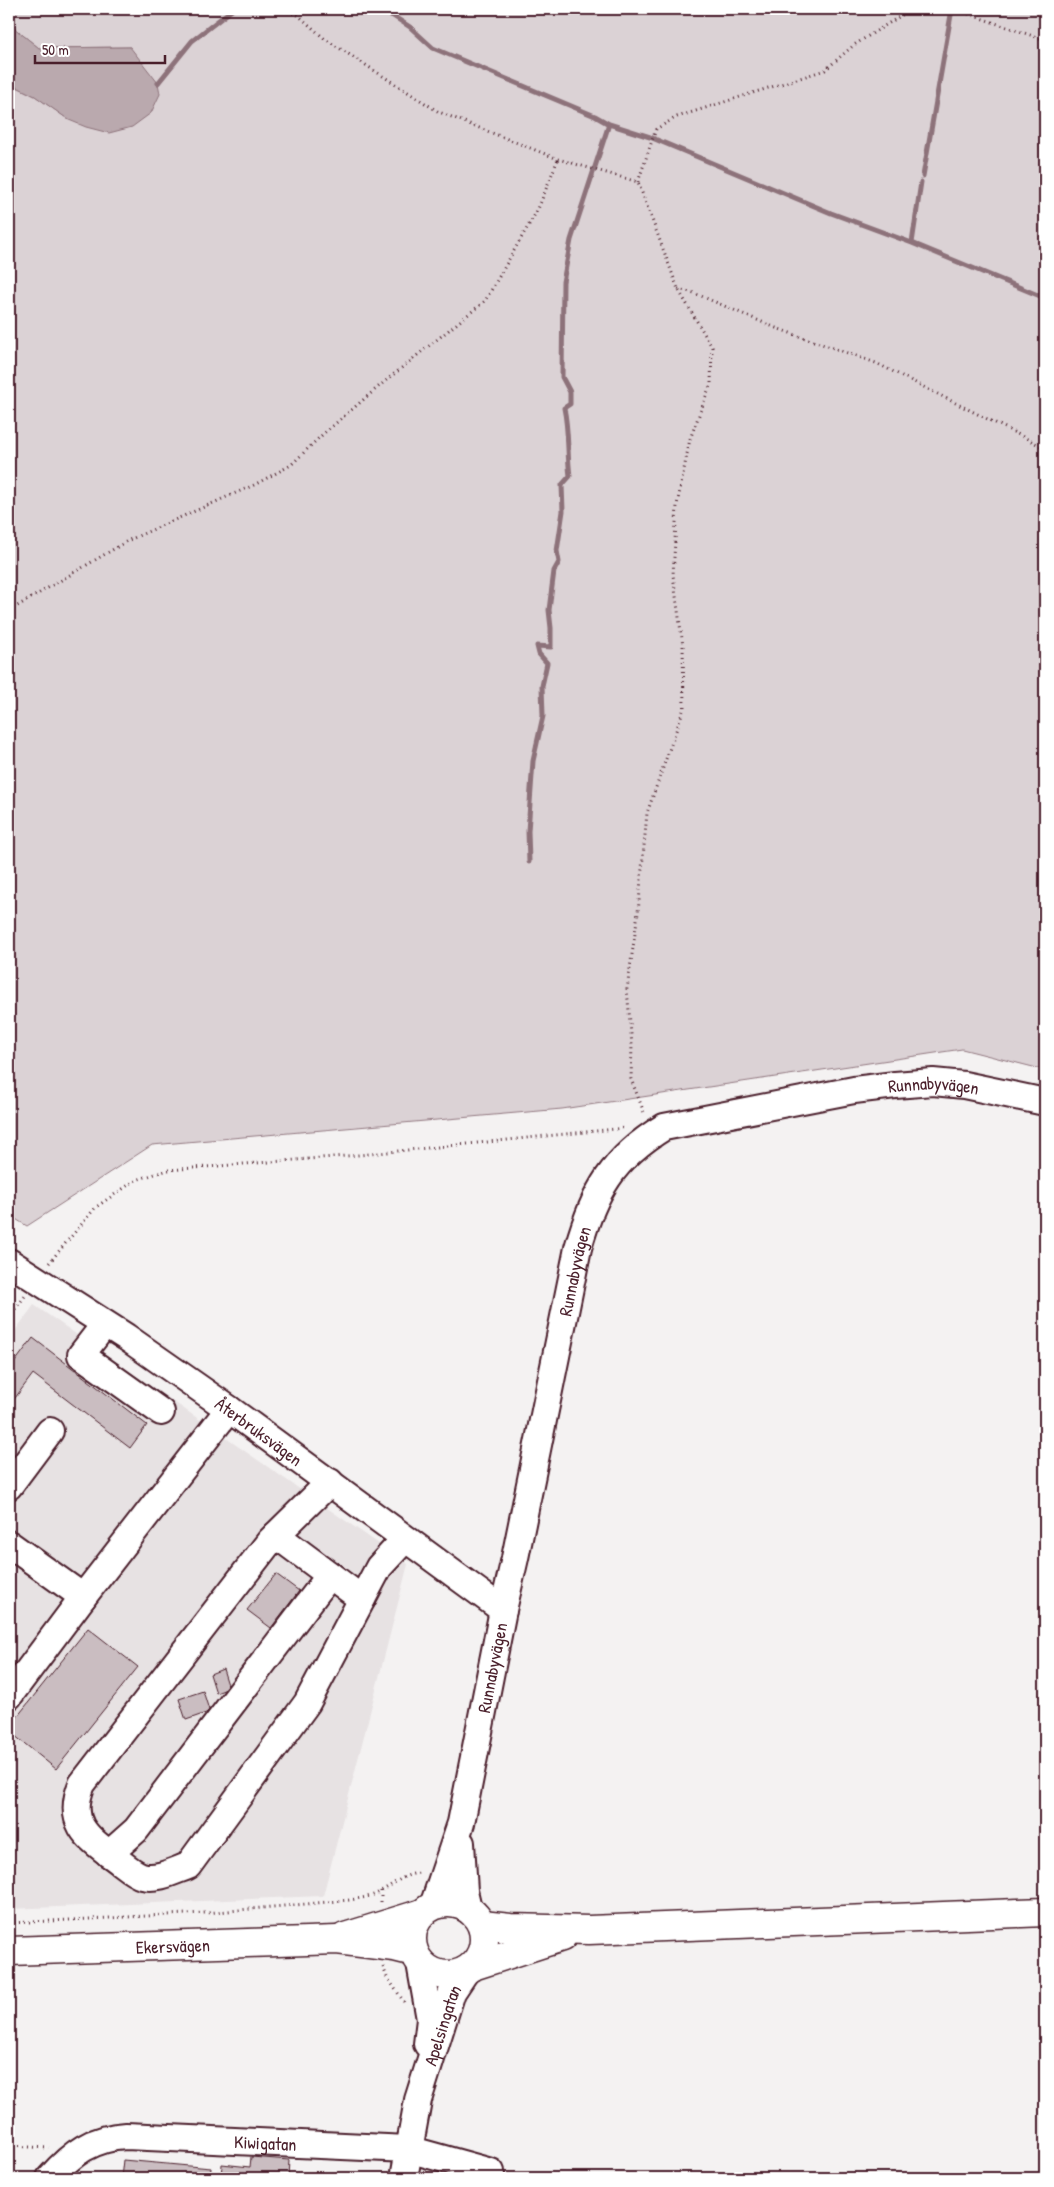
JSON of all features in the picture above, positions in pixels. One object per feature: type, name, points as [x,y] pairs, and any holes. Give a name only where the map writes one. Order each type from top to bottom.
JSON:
[{"type":"main road","points":[[589,1930],[551,1940],[452,1975],[439,1974],[417,1958],[412,1942],[412,1931],[416,1922],[428,1909],[451,1902],[475,1916],[510,1928],[589,1930],[1045,1912]]},
{"type":"main road","name":"Ekersvägen","points":[[9,1951],[337,1940],[382,1936],[428,1909]]},
{"type":"main road","points":[[469,1968],[480,1956],[484,1946],[484,1935],[475,1916]]},
{"type":"main road","name":"Ekersvägen","points":[[382,1936],[417,1958]]},
{"type":"street","name":"Runnabyvägen","points":[[428,1909],[445,1872],[461,1822],[502,1610],[521,1529],[578,1248],[588,1215],[600,1188],[614,1168],[652,1134],[664,1127],[686,1121],[895,1085],[933,1082],[964,1085],[1045,1102]]},
{"type":"street","name":"Återbruksvägen","points":[[9,1262],[105,1324],[229,1409],[502,1610]]},
{"type":"street","points":[[105,1324],[81,1355],[161,1412]]},
{"type":"street","points":[[9,1696],[82,1597],[229,1409]]},
{"type":"street","points":[[9,1486],[50,1431]]},
{"type":"street","points":[[330,1482],[276,1535],[82,1784],[77,1795],[75,1812],[78,1822],[92,1842],[142,1876],[158,1876],[188,1866],[307,1703],[378,1567],[405,1539]]},
{"type":"street","points":[[276,1535],[362,1599]]},
{"type":"street","points":[[9,1544],[82,1597]]},
{"type":"street","points":[[109,1854],[136,1830],[330,1575]]},
{"type":"street","name":"Runnabyvägen","points":[[461,1822],[464,1892],[475,1916]]},
{"type":"street","name":"Apelsingatan","points":[[417,1958],[430,2019],[424,2082]]},
{"type":"street","name":"Apelsingatan","points":[[404,2178],[414,2113],[452,1992],[469,1968]]},
{"type":"street","name":"Kiwigatan","points":[[50,2178],[73,2154],[86,2145],[111,2137],[408,2149],[491,2172]]},
{"type":"path","points":[[278,9],[298,15],[324,38],[439,112],[558,159],[638,182]]},
{"type":"path","points":[[652,1134],[631,1079],[632,1045],[627,989],[638,913],[647,813],[684,708],[683,646],[673,575],[677,505],[690,439],[711,383],[712,347],[678,289],[638,182],[656,129],[677,117],[826,70],[854,45],[902,16],[918,9]]},
{"type":"path","points":[[954,9],[1045,40]]},
{"type":"path","points":[[9,611],[129,540],[254,485],[291,465],[323,434],[381,384],[485,301],[538,209],[558,159]]},
{"type":"path","points":[[678,289],[694,293],[776,328],[876,363],[1045,448]]},
{"type":"path","points":[[36,1280],[96,1207],[136,1180],[168,1170],[359,1155],[620,1128],[652,1134]]},
{"type":"path","points":[[9,1923],[206,1912],[350,1900],[368,1897],[404,1876],[417,1873],[445,1872]]},
{"type":"path","points":[[381,1891],[384,1970],[406,2005]]},
{"type":"path","points":[[9,2146],[54,2148]]},
{"type":"shaded area","points":[[9,9],[1045,9],[1045,1070],[962,1049],[562,1109],[152,1145],[27,1226],[9,1215],[9,83],[35,96],[69,120],[130,47],[39,48],[9,24]]},
{"type":"shaded area","points":[[9,24],[39,48],[130,47],[158,83],[160,94],[151,113],[132,127],[109,133],[69,120],[35,96],[9,83]]},
{"type":"shaded area","points":[[34,1305],[408,1564],[323,1896],[9,1909],[9,1339]]},
{"type":"building","points":[[33,1338],[147,1425],[130,1448],[33,1374],[9,1406],[9,1370]]},
{"type":"building","points":[[276,1574],[299,1591],[271,1628],[247,1610]]},
{"type":"building","points":[[88,1628],[138,1667],[56,1769],[9,1731],[9,1727]]},
{"type":"building","points":[[223,1669],[228,1685],[224,1690],[216,1693],[210,1674]]},
{"type":"building","points":[[203,1691],[209,1710],[206,1713],[186,1720],[179,1699]]},
{"type":"building","points":[[251,2157],[289,2160],[288,2178],[221,2178],[222,2164],[250,2167]]},
{"type":"building","points":[[123,2160],[211,2168],[210,2178],[121,2178]]},
{"type":"waterway","points":[[158,83],[192,41],[233,9]]},
{"type":"waterway","points":[[373,9],[393,16],[410,27],[433,48],[595,116],[609,124],[650,137],[831,213],[912,243],[1045,298]]},
{"type":"waterway","points":[[923,176],[952,9]]},
{"type":"waterway","points":[[529,862],[528,831],[533,761],[543,716],[542,686],[547,663],[539,654],[537,646],[551,647],[549,610],[554,571],[559,562],[557,551],[563,511],[562,485],[570,476],[564,408],[570,404],[570,392],[562,377],[563,282],[571,240],[609,124]]},
{"type":"waterway","points":[[912,243],[921,182]]}]
